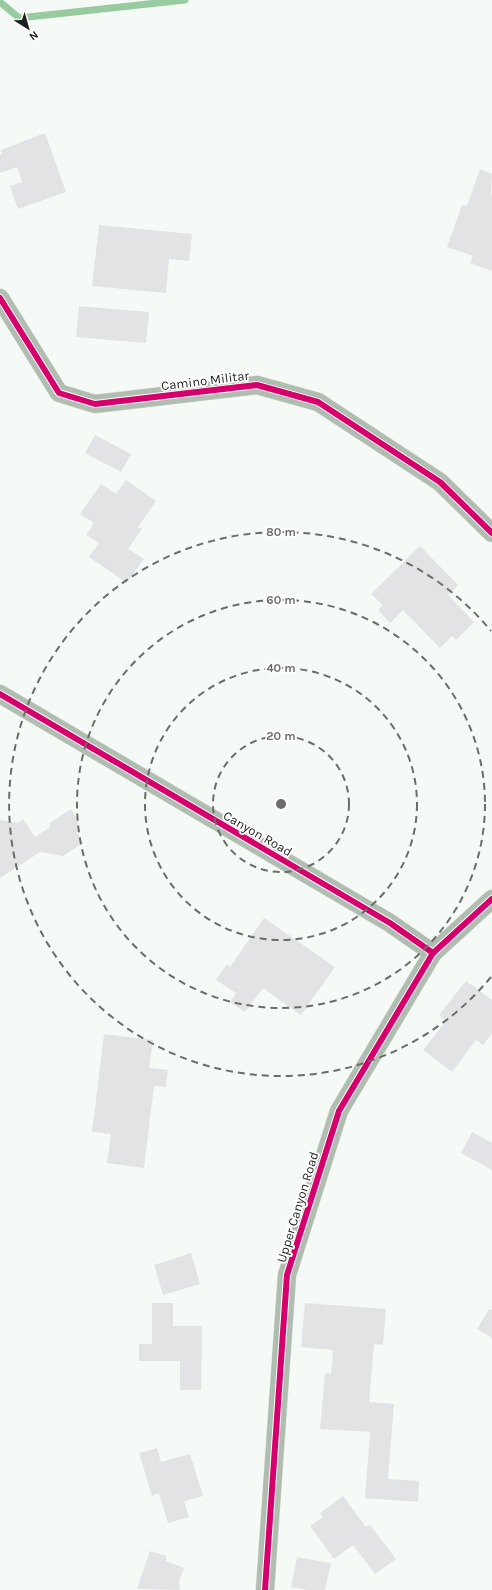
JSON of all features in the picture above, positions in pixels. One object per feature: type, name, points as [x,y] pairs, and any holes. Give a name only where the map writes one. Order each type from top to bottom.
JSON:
[{"type":"street","name":"Camino Militar","points":[[0,298],[59,393],[95,404],[257,385],[318,402],[440,482],[492,533]]},
{"type":"street","name":"Canyon Road","points":[[0,694],[390,923],[433,953]]},
{"type":"street","points":[[433,953],[492,899]]},
{"type":"street","name":"Upper Canyon Road","points":[[265,1590],[287,1275],[339,1111],[433,953]]},
{"type":"building","points":[[45,133],[66,192],[18,209],[10,186],[22,182],[17,167],[0,173],[1,150]]},
{"type":"building","points":[[480,169],[492,174],[492,271],[470,263],[473,256],[447,247],[462,205],[467,206]]},
{"type":"building","points":[[99,225],[192,234],[189,261],[169,259],[166,293],[92,286]]},
{"type":"building","points":[[79,306],[149,312],[146,343],[76,337]]},
{"type":"building","points":[[95,435],[131,454],[121,472],[85,453]]},
{"type":"building","points":[[126,480],[156,501],[138,527],[142,529],[128,549],[144,559],[127,583],[89,557],[99,543],[86,535],[94,523],[80,514],[101,484],[116,494]]},
{"type":"building","points":[[420,546],[458,585],[448,595],[474,622],[456,640],[452,636],[440,648],[403,610],[390,623],[378,610],[383,605],[371,594]]},
{"type":"building","points":[[71,809],[79,821],[77,833],[83,843],[63,856],[40,852],[0,878],[0,820],[18,823],[23,819],[35,837],[50,827],[50,823]]},
{"type":"building","points":[[264,918],[335,967],[301,1015],[263,988],[245,1012],[230,1002],[236,993],[216,980],[227,964],[230,967]]},
{"type":"building","points":[[466,981],[492,1000],[492,1033],[483,1045],[476,1040],[452,1072],[423,1050],[446,1021],[439,1015]]},
{"type":"building","points":[[104,1034],[153,1040],[149,1068],[168,1070],[166,1087],[154,1086],[144,1168],[107,1163],[111,1134],[92,1132]]},
{"type":"building","points":[[472,1132],[492,1143],[492,1170],[461,1153]]},
{"type":"building","points":[[191,1253],[200,1284],[163,1295],[154,1265]]},
{"type":"building","points":[[152,1303],[173,1303],[173,1326],[202,1326],[201,1390],[180,1390],[180,1361],[139,1361],[139,1344],[152,1344]]},
{"type":"building","points":[[305,1303],[386,1309],[383,1345],[374,1344],[369,1402],[394,1404],[388,1479],[419,1481],[418,1502],[365,1498],[370,1432],[320,1429],[325,1373],[331,1374],[333,1350],[301,1347]]},
{"type":"building","points":[[489,1309],[492,1310],[492,1338],[477,1329]]},
{"type":"building","points":[[157,1448],[161,1462],[190,1454],[203,1496],[184,1501],[189,1517],[168,1523],[159,1493],[152,1496],[139,1453]]},
{"type":"building","points":[[343,1496],[366,1527],[370,1525],[396,1559],[375,1574],[353,1545],[334,1559],[310,1526],[323,1517],[320,1513]]},
{"type":"building","points":[[150,1551],[166,1556],[166,1561],[184,1568],[179,1581],[180,1590],[137,1589]]},
{"type":"building","points":[[297,1557],[331,1563],[325,1590],[307,1590],[291,1587]]},
{"type":"waterway","points":[[0,2],[19,18],[185,0]]},
{"type":"cycle path","points":[[0,298],[59,393],[95,404],[257,385],[318,402],[440,482],[492,533]]},
{"type":"cycle path","points":[[0,694],[390,923],[433,953]]},
{"type":"cycle path","points":[[265,1590],[287,1275],[339,1111],[433,953],[492,899]]}]
